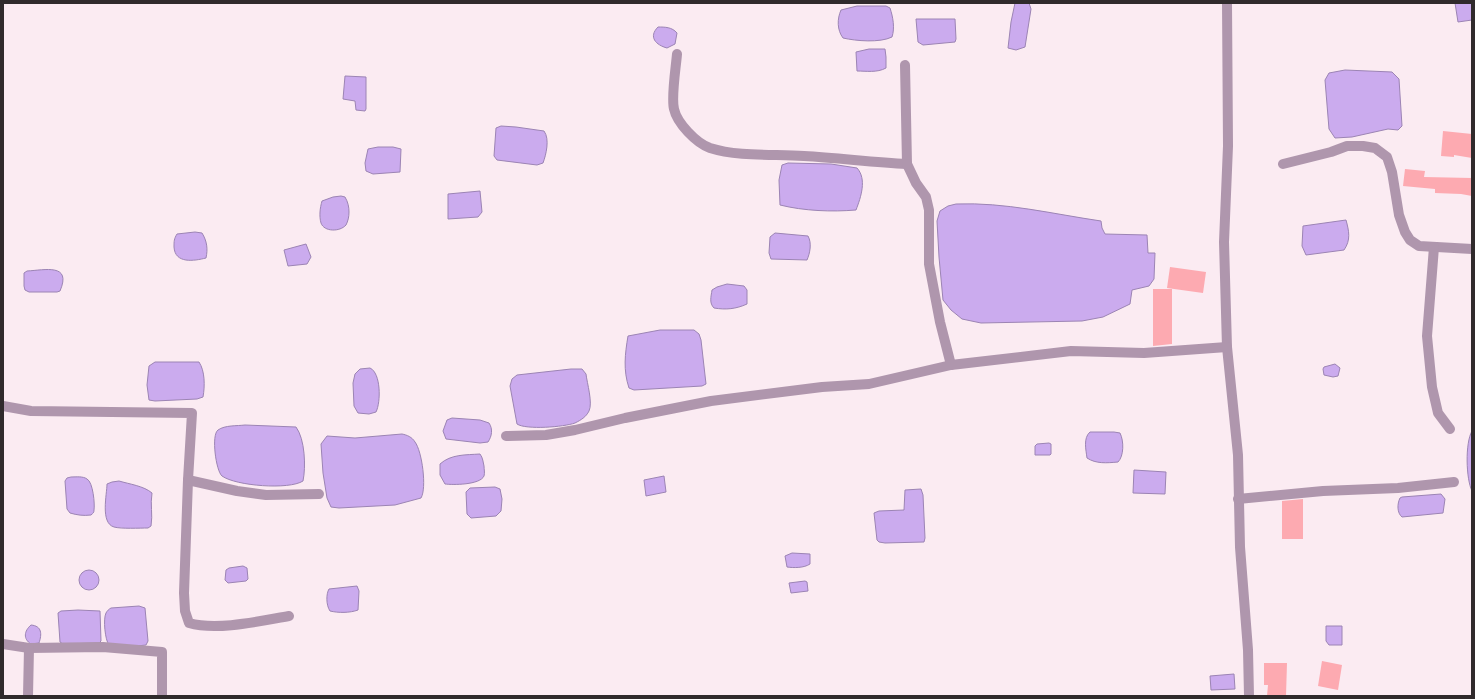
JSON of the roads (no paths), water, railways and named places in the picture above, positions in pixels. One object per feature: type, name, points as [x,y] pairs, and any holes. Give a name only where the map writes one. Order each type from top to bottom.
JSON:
[{"type":"street","points":[[1227,3],[1228,138],[1224,242],[1227,347],[1238,455],[1240,547],[1248,650],[1249,696]]},
{"type":"street","points":[[677,54],[674,108],[678,120],[691,136],[708,147],[730,152],[830,157],[866,162],[907,164]]},
{"type":"street","points":[[905,65],[907,164],[916,183],[926,197],[929,210],[929,264],[940,322],[951,366]]},
{"type":"street","points":[[1283,164],[1331,152],[1346,146],[1375,148],[1387,157],[1392,172],[1399,215],[1405,232],[1410,240],[1419,246],[1472,249]]},
{"type":"street","points":[[1434,247],[1427,336],[1432,387],[1438,413],[1450,429]]},
{"type":"street","points":[[506,436],[560,432],[711,401],[822,387],[869,384],[951,366],[1071,351],[1144,353],[1227,347]]},
{"type":"street","points":[[3,406],[31,410],[192,413],[184,593],[185,611],[189,623],[197,626],[211,626],[289,616]]},
{"type":"street","points":[[188,480],[237,491],[266,495],[319,494]]},
{"type":"street","points":[[1238,499],[1323,491],[1405,488],[1454,482]]},
{"type":"street","points":[[3,644],[29,648],[103,647],[162,652],[162,696]]},
{"type":"street","points":[[28,696],[29,648]]}]
